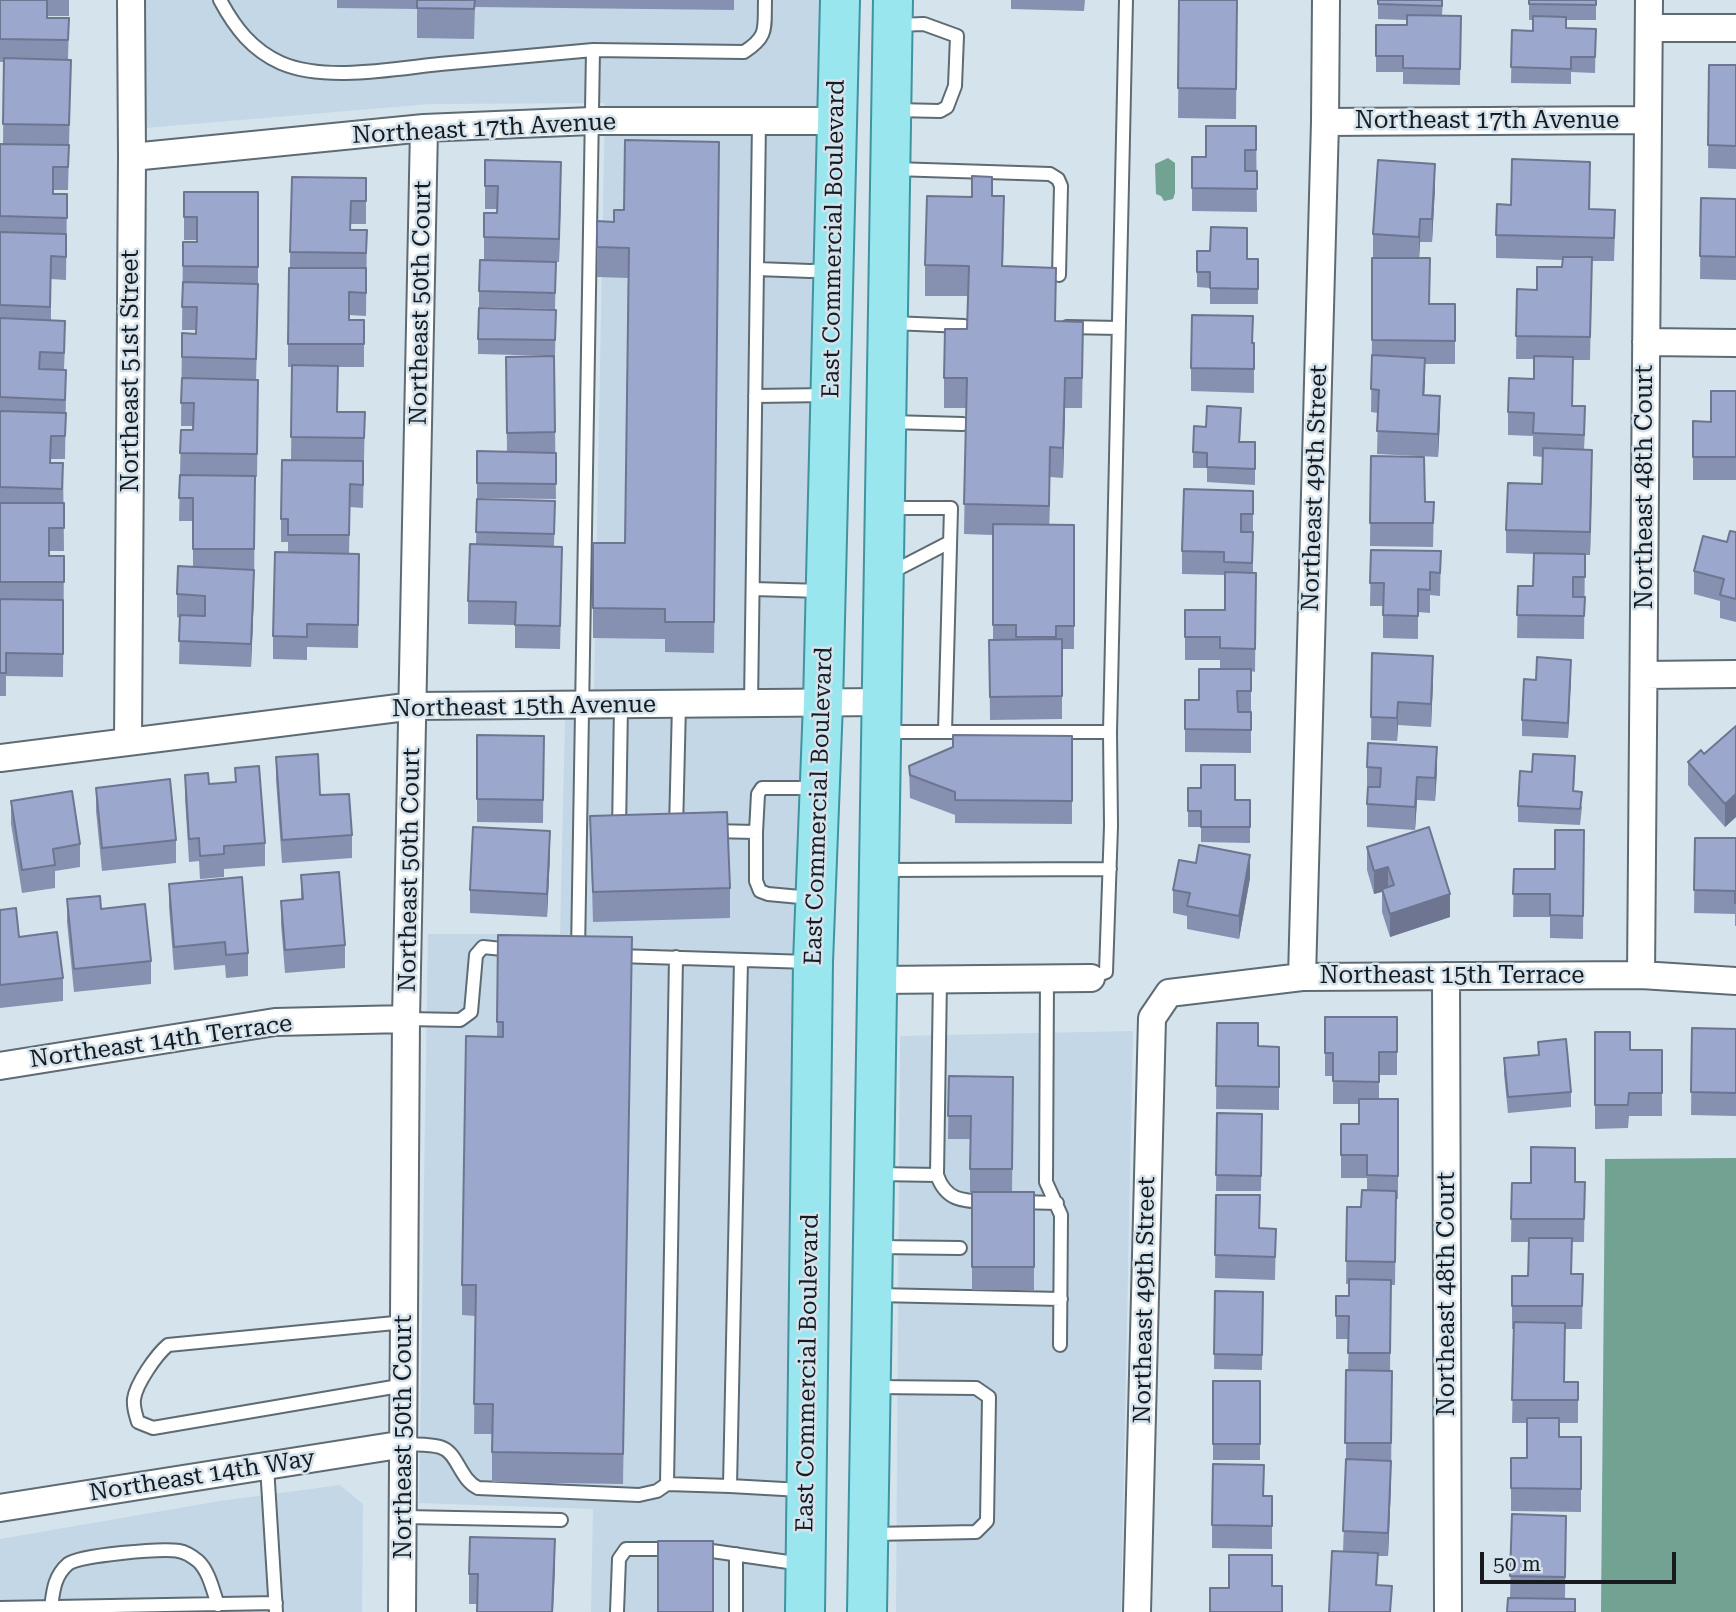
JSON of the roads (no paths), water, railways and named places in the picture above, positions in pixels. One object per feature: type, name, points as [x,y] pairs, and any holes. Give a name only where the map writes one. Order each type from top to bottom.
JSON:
[{"type":"main road","name":"East Commercial Boulevard","points":[[808,1596],[813,962],[823,704],[839,0]]},
{"type":"main road","points":[[867,1612],[893,13]]},
{"type":"street","name":"Northeast 51st Street","points":[[128,742],[131,0]]},
{"type":"street","name":"Northeast 49th Street","points":[[1303,977],[1326,0]]},
{"type":"street","name":"Northeast 48th Court","points":[[1641,975],[1649,0]]},
{"type":"street","points":[[1649,28],[1736,28]]},
{"type":"street","name":"Northeast 17th Avenue","points":[[1325,121],[1648,120]]},
{"type":"street","name":"Northeast 17th Avenue","points":[[132,157],[424,128],[592,121],[837,121]]},
{"type":"street","name":"Northeast 50th Court","points":[[402,1612],[406,1019],[424,128]]},
{"type":"street","points":[[1646,342],[1736,343]]},
{"type":"street","points":[[1643,674],[1736,674]]},
{"type":"street","name":"Northeast 15th Avenue","points":[[0,758],[414,706],[823,704],[882,717]]},
{"type":"street","name":"Northeast 15th Terrace","points":[[1169,993],[1303,977],[1641,975],[1736,981]]},
{"type":"street","name":"Northeast 48th Court","points":[[1446,976],[1448,1612]]},
{"type":"street","points":[[878,980],[1091,978]]},
{"type":"street","name":"Northeast 49th Street","points":[[1137,1612],[1152,1018],[1169,993]]},
{"type":"street","name":"Northeast 14th Terrace","points":[[0,1066],[275,1022],[406,1019]]},
{"type":"street","name":"Northeast 14th Way","points":[[0,1508],[405,1444]]},
{"type":"lane","points":[[220,0],[231,21],[253,48],[282,64],[309,71],[339,72],[593,50],[744,52],[759,42],[764,31],[765,0]]},
{"type":"lane","points":[[1091,978],[1106,972],[1110,869],[1110,732],[1126,0]]},
{"type":"lane","points":[[891,110],[940,111],[947,107],[955,86],[957,36],[893,13]]},
{"type":"lane","points":[[593,50],[581,705],[605,834]]},
{"type":"lane","points":[[751,704],[759,121]]},
{"type":"lane","points":[[890,169],[1050,174],[1058,179],[1061,186],[1059,275]]},
{"type":"lane","points":[[757,269],[834,269]]},
{"type":"lane","points":[[888,323],[964,326]]},
{"type":"lane","points":[[1063,327],[1119,328]]},
{"type":"lane","points":[[755,396],[830,395]]},
{"type":"lane","points":[[886,422],[963,424]]},
{"type":"lane","points":[[885,508],[951,508],[945,732]]},
{"type":"lane","points":[[884,576],[950,542]]},
{"type":"lane","points":[[753,589],[826,591]]},
{"type":"lane","points":[[679,704],[683,831],[756,832]]},
{"type":"lane","points":[[621,705],[605,834],[583,954],[813,962]]},
{"type":"lane","points":[[882,717],[945,732],[1110,732]]},
{"type":"lane","points":[[816,899],[760,891],[756,881],[756,832],[758,794],[762,788],[820,788]]},
{"type":"lane","points":[[879,870],[1110,869]]},
{"type":"lane","points":[[406,1019],[460,1020],[471,1012],[476,955],[483,947],[523,950]]},
{"type":"lane","points":[[667,1484],[676,957]]},
{"type":"lane","points":[[730,1486],[741,960]]},
{"type":"lane","points":[[1047,978],[1046,1182],[1058,1203],[1061,1215],[1060,1345]]},
{"type":"lane","points":[[940,979],[937,1175],[941,1187],[958,1201],[1058,1203]]},
{"type":"lane","points":[[874,1174],[937,1175]]},
{"type":"lane","points":[[873,1248],[960,1248]]},
{"type":"lane","points":[[872,1295],[1061,1299]]},
{"type":"lane","points":[[405,1322],[168,1345],[157,1354],[151,1364],[134,1396],[134,1408],[138,1422],[153,1428],[405,1385]]},
{"type":"lane","points":[[868,1534],[976,1532],[987,1521],[989,1424],[989,1396],[976,1388],[871,1387]]},
{"type":"lane","points":[[405,1444],[441,1447],[451,1453],[468,1483],[478,1488],[639,1495],[656,1492],[667,1484],[807,1490]]},
{"type":"lane","points":[[0,1608],[218,1605],[276,1608],[267,1466]]},
{"type":"lane","points":[[404,1517],[561,1520]]},
{"type":"lane","points":[[617,1612],[619,1559],[626,1549],[699,1549],[736,1554],[808,1596]]},
{"type":"lane","points":[[51,1608],[54,1585],[69,1563],[83,1557],[167,1550],[182,1551],[200,1563],[211,1583],[218,1605]]},
{"type":"lane","points":[[736,1554],[736,1612]]}]
